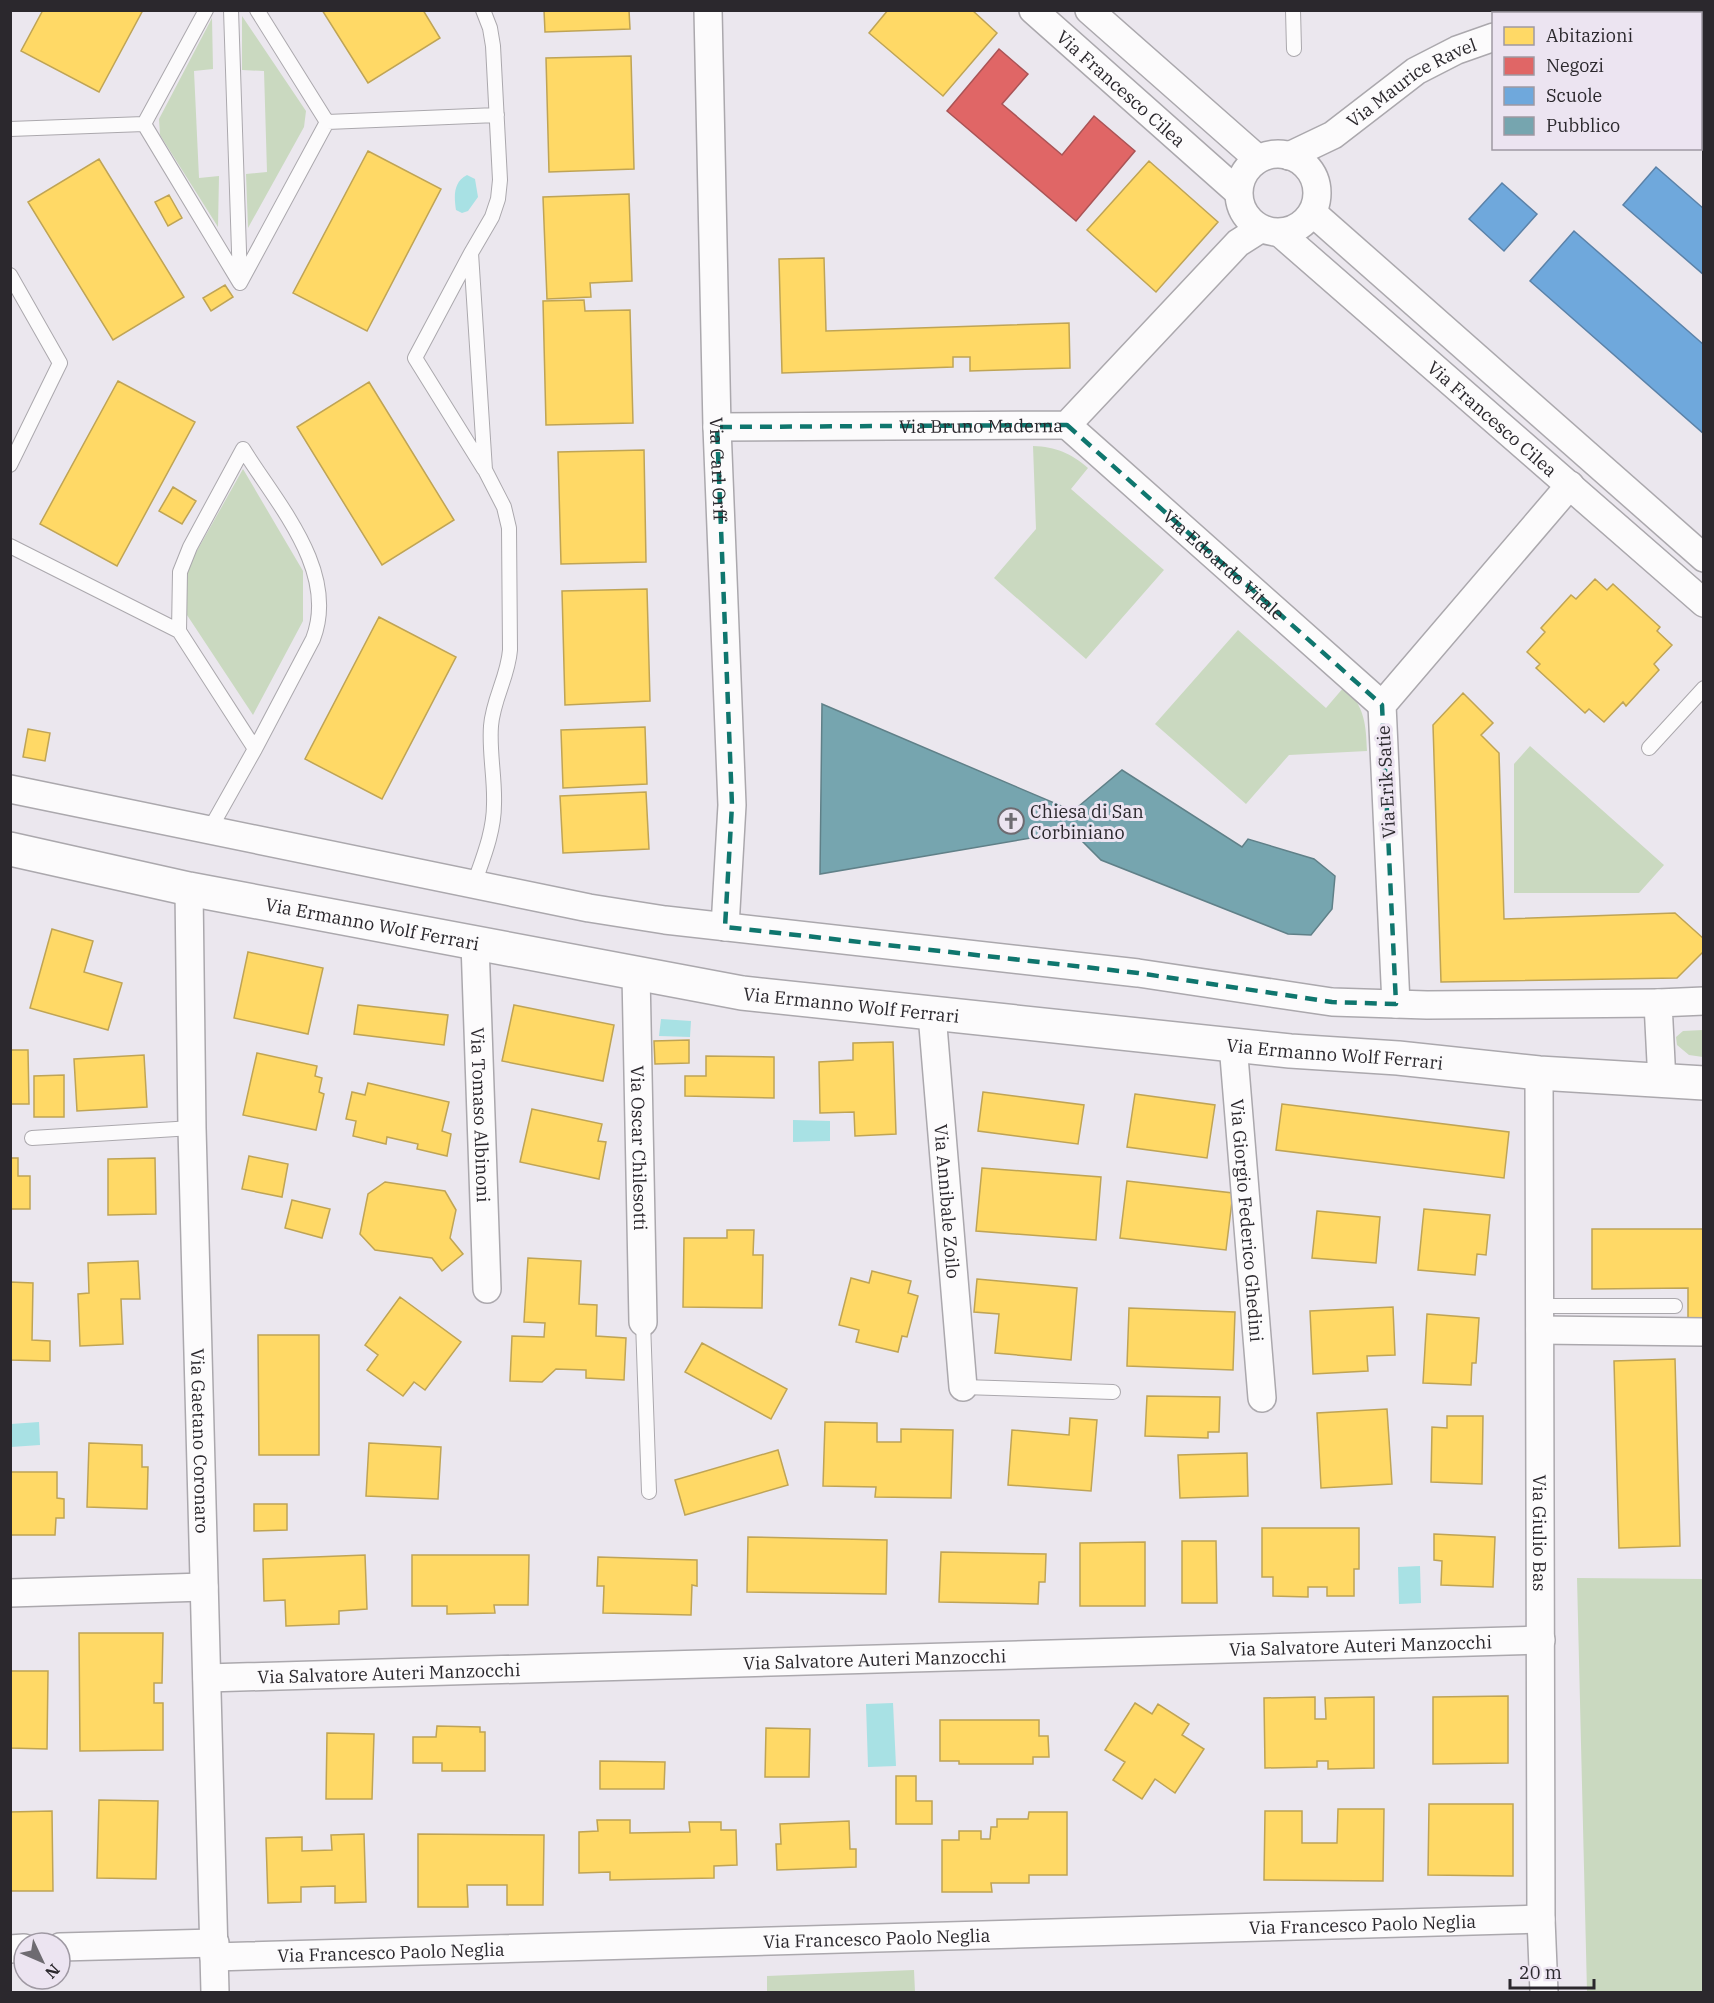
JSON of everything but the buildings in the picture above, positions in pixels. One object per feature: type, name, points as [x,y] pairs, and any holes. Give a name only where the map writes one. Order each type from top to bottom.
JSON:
[{"type":"street","name":"Via Carl Orff","points":[[708,10],[717,427],[732,805],[725,927]]},
{"type":"street","name":"Via Francesco Cilea","points":[[1033,10],[1252,223],[1570,484],[1704,603]]},
{"type":"street","name":"Via Francesco Cilea","points":[[1089,10],[1258,159]]},
{"type":"street","name":"Via Maurice Ravel","points":[[1288,156],[1333,135],[1416,71],[1457,50],[1492,38]]},
{"type":"street","name":"Via Maurice Ravel","points":[[1313,176],[1333,135]]},
{"type":"street","points":[[1270,154],[1288,156],[1306,165],[1313,176],[1317,201],[1313,213],[1293,230],[1252,223],[1241,178],[1258,159],[1270,154]]},
{"type":"street","name":"Via Francesco Cilea","points":[[1313,213],[1704,558]]},
{"type":"street","name":"Via Bruno Maderna","points":[[717,427],[1067,425],[1252,223]]},
{"type":"street","name":"Via Edoardo Vitale","points":[[1067,425],[1382,705]]},
{"type":"street","name":"Via Erik Satie","points":[[1396,1004],[1382,705],[1570,484]]},
{"type":"street","points":[[10,789],[597,909],[725,927],[1138,973],[1332,1002],[1396,1004],[1704,1001]]},
{"type":"street","name":"Via Ermanno Wolf Ferrari","points":[[10,849],[189,889],[742,993],[932,1014],[1539,1073],[1704,1083]]},
{"type":"street","name":"Via Gaetano Coronaro","points":[[189,889],[192,1128],[215,1992]]},
{"type":"street","name":"Via Tomaso Albinoni","points":[[476,943],[487,1289]]},
{"type":"street","name":"Via Oscar Chilesotti","points":[[636,974],[643,1322]]},
{"type":"street","points":[[1658,1003],[1662,1082]]},
{"type":"street","name":"Via Annibale Zoilo","points":[[932,1014],[963,1387]]},
{"type":"street","name":"Via Giorgio Federico Ghedini","points":[[1233,1044],[1262,1398]]},
{"type":"street","name":"Via Giulio Bas","points":[[1539,1073],[1541,1919],[1544,1992]]},
{"type":"street","points":[[1540,1318],[1704,1332]]},
{"type":"street","points":[[10,1593],[204,1587]]},
{"type":"street","name":"Via Salvatore Auteri Manzocchi","points":[[207,1678],[1541,1640]]},
{"type":"street","name":"Via Francesco Paolo Neglia","points":[[72,1947],[214,1950],[1541,1919]]},
{"type":"lane","points":[[144,124],[206,10]]},
{"type":"lane","points":[[231,10],[240,283]]},
{"type":"lane","points":[[257,10],[327,122]]},
{"type":"lane","points":[[474,884],[492,828],[494,805],[491,727],[495,705],[508,670],[510,650],[509,528],[504,507],[485,470],[415,358],[498,199],[500,180],[493,46],[490,28],[483,10]]},
{"type":"lane","points":[[1293,10],[1294,49]]},
{"type":"lane","points":[[327,122],[497,115]]},
{"type":"lane","points":[[240,283],[327,122]]},
{"type":"lane","points":[[10,129],[144,124]]},
{"type":"lane","points":[[144,124],[240,283]]},
{"type":"lane","points":[[471,253],[485,470]]},
{"type":"lane","points":[[10,275],[60,363],[10,465]]},
{"type":"lane","points":[[179,631],[180,572],[190,547],[243,449],[308,552],[320,592],[318,621],[313,639],[210,829]]},
{"type":"lane","points":[[10,546],[179,631],[255,749]]},
{"type":"lane","points":[[1649,748],[1704,688]]},
{"type":"lane","points":[[32,1138],[192,1128]]},
{"type":"lane","points":[[1540,1318],[1675,1306]]},
{"type":"lane","points":[[643,1322],[649,1492]]},
{"type":"lane","points":[[963,1387],[1113,1392]]},
{"type":"highlighted area","points":[[1067,425],[1382,705],[1396,1004],[1332,1002],[1138,973],[725,927],[732,805],[717,427]]},
{"type":"green space","points":[[242,16],[306,111],[304,127],[248,228],[246,174],[267,172],[264,71],[242,70]]},
{"type":"green space","points":[[212,18],[213,69],[194,71],[199,178],[219,176],[218,227],[160,135],[159,119]]},
{"type":"green space","points":[[1033,446],[1063,452],[1088,468],[1071,489],[1164,570],[1086,659],[994,578],[1036,529]]},
{"type":"green space","points":[[243,469],[303,571],[303,621],[253,715],[185,612],[185,572]]},
{"type":"green space","points":[[1238,630],[1326,708],[1344,687],[1356,701],[1363,716],[1367,751],[1289,755],[1246,804],[1155,724]]},
{"type":"green space","points":[[1530,746],[1664,865],[1639,893],[1514,893],[1514,764]]},
{"type":"green space","points":[[1703,1030],[1703,1057],[1689,1055],[1677,1045],[1676,1037],[1683,1031]]},
{"type":"green space","points":[[1577,1578],[1703,1579],[1703,1992],[1587,1992]]},
{"type":"green space","points":[[914,1970],[915,1992],[767,1992],[767,1976]]},
{"type":"water","points":[[467,175],[475,179],[478,197],[468,211],[462,213],[456,210],[456,190],[459,182]]},
{"type":"water","points":[[661,1019],[691,1021],[690,1037],[659,1036]]},
{"type":"water","points":[[793,1120],[830,1121],[830,1141],[793,1142]]},
{"type":"water","points":[[39,1422],[40,1445],[11,1447],[11,1424]]},
{"type":"water","points":[[1420,1566],[1421,1603],[1399,1604],[1398,1567]]},
{"type":"water","points":[[893,1703],[896,1766],[868,1767],[866,1704]]},
{"type":"place","name":"Chiesa di San Corbiniano","points":[[1011,821]]}]
